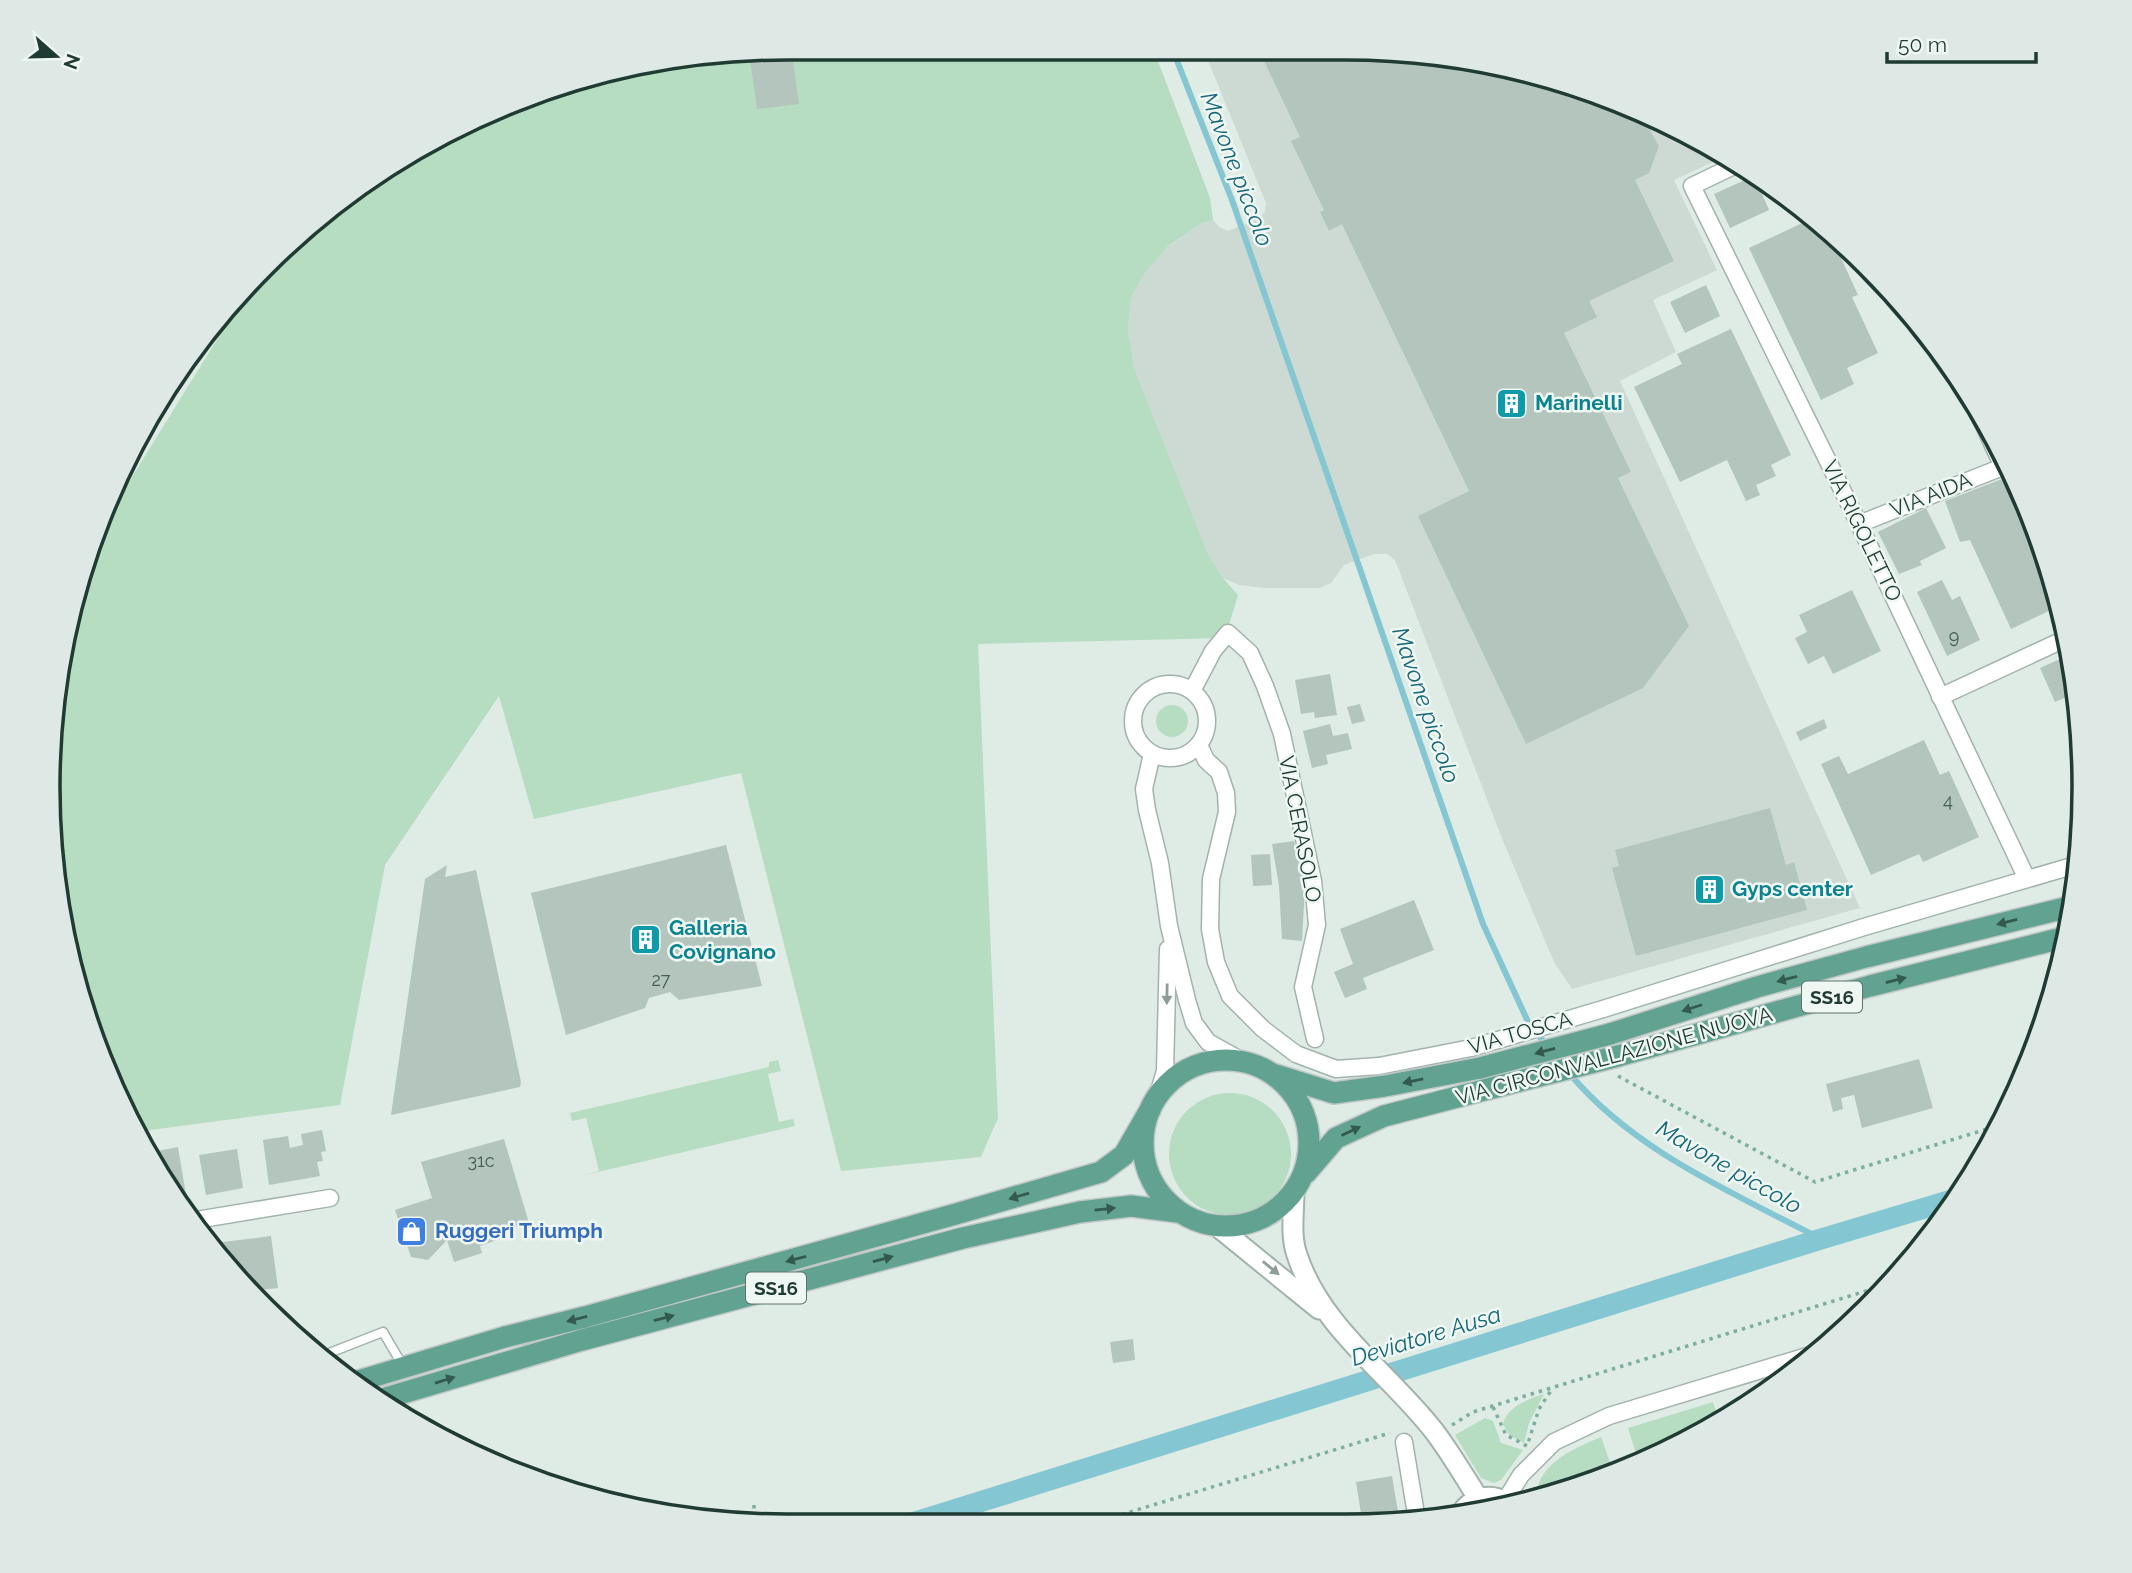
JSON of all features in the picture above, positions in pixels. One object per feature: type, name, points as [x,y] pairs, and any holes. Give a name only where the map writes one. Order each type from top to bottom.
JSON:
[{"type":"main road","name":"VIA CIRCONVALLAZIONE NUOVA","points":[[1274,1074],[1334,1093],[1480,1068],[1610,1034],[1757,987],[1866,957],[2062,909]]},
{"type":"main road","name":"VIA CIRCONVALLAZIONE NUOVA","points":[[1298,1184],[1336,1138],[1384,1116],[1618,1056],[1870,986],[2056,939]]},
{"type":"main road","name":"SS16","points":[[366,1378],[1101,1172],[1124,1155],[1154,1102],[1181,1073],[1196,1065],[1228,1059],[1244,1062],[1274,1074],[1297,1098],[1306,1121],[1310,1145],[1298,1184],[1285,1203],[1260,1220],[1231,1227],[1217,1227],[1190,1219],[1178,1212],[1156,1188],[1146,1166],[1143,1142],[1154,1102]]},
{"type":"main road","name":"SS16","points":[[391,1396],[582,1340],[963,1238],[1080,1212],[1131,1206],[1178,1212]]},
{"type":"street","name":"VIA RIGOLETTO","points":[[1728,169],[1692,186],[1859,524],[2027,879]]},
{"type":"street","name":"VIA AIDA","points":[[1859,524],[1999,468]]},
{"type":"street","name":"VIA CERASOLO","points":[[1192,691],[1213,651],[1228,633],[1250,653],[1282,734],[1314,892],[1317,925],[1303,987],[1315,1039]]},
{"type":"street","points":[[1940,697],[2058,642]]},
{"type":"street","points":[[1169,684],[1192,691],[1206,710],[1208,722],[1199,745],[1192,752],[1172,759],[1152,754],[1136,737],[1133,725],[1139,702],[1157,687],[1169,684]]},
{"type":"street","name":"VIA TOSCA","points":[[1199,745],[1206,760],[1219,772],[1226,793],[1227,813],[1211,879],[1210,929],[1216,962],[1230,996],[1263,1029],[1296,1055],[1336,1069],[1379,1066],[1471,1048],[2067,867]]},
{"type":"street","points":[[1152,754],[1144,789],[1160,863],[1169,926],[1194,1023],[1208,1042],[1244,1062]]},
{"type":"street","points":[[1154,1102],[1165,1071],[1169,926]]},
{"type":"street","points":[[1298,1184],[1293,1236],[1297,1254],[1331,1318]]},
{"type":"street","points":[[203,1219],[330,1198]]},
{"type":"street","points":[[1217,1227],[1331,1318],[1434,1431],[1478,1498]]},
{"type":"street","points":[[1510,1495],[1521,1475],[1554,1442],[1609,1416],[1790,1361]]},
{"type":"street","points":[[1404,1442],[1415,1510]]},
{"type":"street","points":[[1470,1503],[1487,1496],[1494,1498]]},
{"type":"lane","points":[[331,1352],[383,1332],[403,1366]]},
{"type":"path","points":[[1619,1078],[1815,1182],[1986,1129]]},
{"type":"path","points":[[1455,1424],[1473,1412],[1870,1290]]},
{"type":"path","points":[[1493,1406],[1506,1436],[1527,1447],[1538,1409],[1553,1387]]},
{"type":"path","points":[[1123,1514],[1395,1431],[1404,1442]]},
{"type":"path","points":[[754,1505],[754,1513]]},
{"type":"shaded area","points":[[1208,60],[1393,61],[1487,73],[1534,84],[1624,115],[1667,134],[1715,161],[1674,180],[1717,270],[1653,300],[1676,352],[1620,381],[1860,908],[1572,989],[1554,962],[1501,836],[1395,560],[1387,554],[1374,554],[1344,565],[1331,583],[1320,588],[1264,588],[1239,585],[1223,578],[1208,554],[1134,367],[1128,329],[1131,298],[1144,274],[1168,246],[1200,224],[1213,220],[1228,231],[1259,218],[1265,212],[1266,203]]},
{"type":"green space","points":[[1158,60],[1210,198],[1213,220],[1200,224],[1168,246],[1144,274],[1131,298],[1128,329],[1134,367],[1208,554],[1238,595],[1225,638],[978,644],[998,1118],[981,1157],[841,1171],[741,773],[534,819],[499,696],[385,865],[340,1105],[146,1131],[115,1065],[84,975],[73,928],[61,834],[61,739],[73,645],[98,553],[121,495],[228,322],[272,272],[307,240],[383,182],[465,134],[553,98],[598,84],[645,73],[739,61]]},
{"type":"green space","points":[[1172,705],[1184,709],[1188,721],[1184,733],[1172,737],[1160,733],[1156,721],[1160,709]]},
{"type":"green space","points":[[778,1060],[781,1071],[768,1074],[779,1122],[793,1119],[795,1126],[585,1175],[599,1171],[586,1118],[572,1121],[570,1113],[769,1067],[769,1062]]},
{"type":"green space","points":[[1230,1093],[1253,1098],[1273,1111],[1286,1131],[1291,1154],[1286,1177],[1273,1197],[1253,1210],[1230,1215],[1207,1210],[1187,1197],[1174,1177],[1169,1154],[1174,1131],[1187,1111],[1207,1098]]},
{"type":"green space","points":[[1544,1394],[1529,1423],[1524,1443],[1510,1436],[1503,1424],[1509,1413],[1525,1401]]},
{"type":"green space","points":[[1713,1402],[1716,1412],[1636,1453],[1628,1428]]},
{"type":"green space","points":[[1485,1418],[1493,1421],[1501,1443],[1523,1450],[1501,1480],[1494,1483],[1481,1478],[1455,1435]]},
{"type":"green space","points":[[1601,1437],[1610,1463],[1538,1488],[1544,1473],[1570,1451]]},
{"type":"building","points":[[793,60],[799,104],[757,109],[750,61]]},
{"type":"building","name":"Marinelli","points":[[1264,60],[1393,61],[1487,73],[1579,98],[1647,125],[1659,146],[1649,173],[1635,180],[1674,261],[1589,301],[1597,317],[1564,333],[1631,472],[1618,478],[1689,626],[1643,688],[1526,744],[1418,516],[1469,491],[1342,224],[1329,231],[1320,212],[1324,210],[1291,141],[1300,137]]},
{"type":"building","points":[[1746,180],[1760,190],[1769,210],[1730,228],[1714,194]]},
{"type":"building","points":[[1803,222],[1838,252],[1858,295],[1852,297],[1878,353],[1847,368],[1854,384],[1821,400],[1749,248]]},
{"type":"building","points":[[1706,285],[1720,316],[1685,333],[1670,302]]},
{"type":"building","points":[[1731,329],[1791,455],[1771,465],[1776,476],[1756,485],[1760,495],[1746,501],[1727,460],[1680,482],[1634,387],[1682,364],[1677,354]]},
{"type":"building","points":[[2002,479],[2034,553],[2051,610],[2011,629],[1970,540],[1960,542],[1945,501]]},
{"type":"building","points":[[1926,508],[1946,548],[1920,561],[1922,565],[1899,574],[1878,532]]},
{"type":"building","points":[[1942,580],[1952,600],[1960,596],[1980,640],[1947,656],[1917,592]]},
{"type":"building","points":[[1852,590],[1881,651],[1833,674],[1824,656],[1808,664],[1795,638],[1807,632],[1799,615]]},
{"type":"building","points":[[2061,659],[2067,697],[2055,702],[2040,668]]},
{"type":"building","points":[[1330,674],[1337,715],[1315,718],[1314,712],[1301,714],[1295,680]]},
{"type":"building","points":[[1360,704],[1365,721],[1352,724],[1347,707]]},
{"type":"building","points":[[1824,719],[1827,728],[1800,741],[1796,732]]},
{"type":"building","points":[[1330,724],[1333,736],[1348,733],[1352,749],[1326,755],[1328,764],[1312,768],[1303,731]]},
{"type":"building","points":[[1924,740],[1940,775],[1949,771],[1979,837],[1923,862],[1919,854],[1871,875],[1821,764],[1839,756],[1848,774]]},
{"type":"building","name":"Gyps center","points":[[1770,808],[1786,865],[1794,862],[1807,910],[1636,956],[1612,868],[1619,866],[1615,850]]},
{"type":"building","points":[[1294,841],[1305,885],[1302,941],[1282,939],[1279,886],[1272,844]]},
{"type":"building","name":"Galleria Covignano","points":[[726,845],[762,986],[679,1000],[670,992],[649,998],[645,1008],[566,1035],[531,893]]},
{"type":"building","points":[[1270,854],[1272,885],[1253,886],[1251,855]]},
{"type":"building","points":[[447,865],[445,877],[476,870],[520,1087],[391,1115],[425,879]]},
{"type":"building","points":[[1414,900],[1434,950],[1363,978],[1367,989],[1345,998],[1334,972],[1353,964],[1340,929]]},
{"type":"building","points":[[1919,1059],[1933,1108],[1862,1128],[1854,1095],[1841,1098],[1843,1109],[1833,1112],[1826,1084]]},
{"type":"building","points":[[322,1130],[326,1151],[321,1152],[323,1161],[317,1162],[320,1176],[269,1185],[263,1140],[288,1136],[290,1148],[303,1145],[301,1134]]},
{"type":"building","points":[[504,1139],[529,1223],[501,1231],[503,1238],[480,1246],[482,1253],[454,1262],[447,1240],[428,1260],[411,1257],[395,1210],[432,1198],[421,1162]]},
{"type":"building","points":[[178,1147],[186,1196],[182,1190],[158,1151]]},
{"type":"building","points":[[237,1149],[243,1188],[206,1195],[199,1155]]},
{"type":"building","points":[[271,1236],[278,1288],[262,1290],[221,1242]]},
{"type":"building","points":[[1133,1339],[1135,1360],[1113,1363],[1110,1342]]},
{"type":"building","points":[[1392,1476],[1398,1511],[1361,1513],[1356,1482]]},
{"type":"waterway","name":"Mavone piccolo","points":[[1177,60],[1232,200],[1483,924],[1529,1024],[1564,1066]]},
{"type":"waterway","name":"Mavone piccolo","points":[[1570,1074],[1596,1102],[1655,1148],[1720,1187],[1821,1239]]},
{"type":"waterway","name":"Deviatore Ausa","points":[[941,1514],[1940,1203]]},
{"type":"place","name":"Marinelli","points":[[1512,403]]},
{"type":"place","name":"Gyps center","points":[[1709,889]]},
{"type":"place","name":"Galleria Covignano","points":[[646,940]]},
{"type":"place","name":"Ruggeri Triumph","points":[[412,1231]]}]
